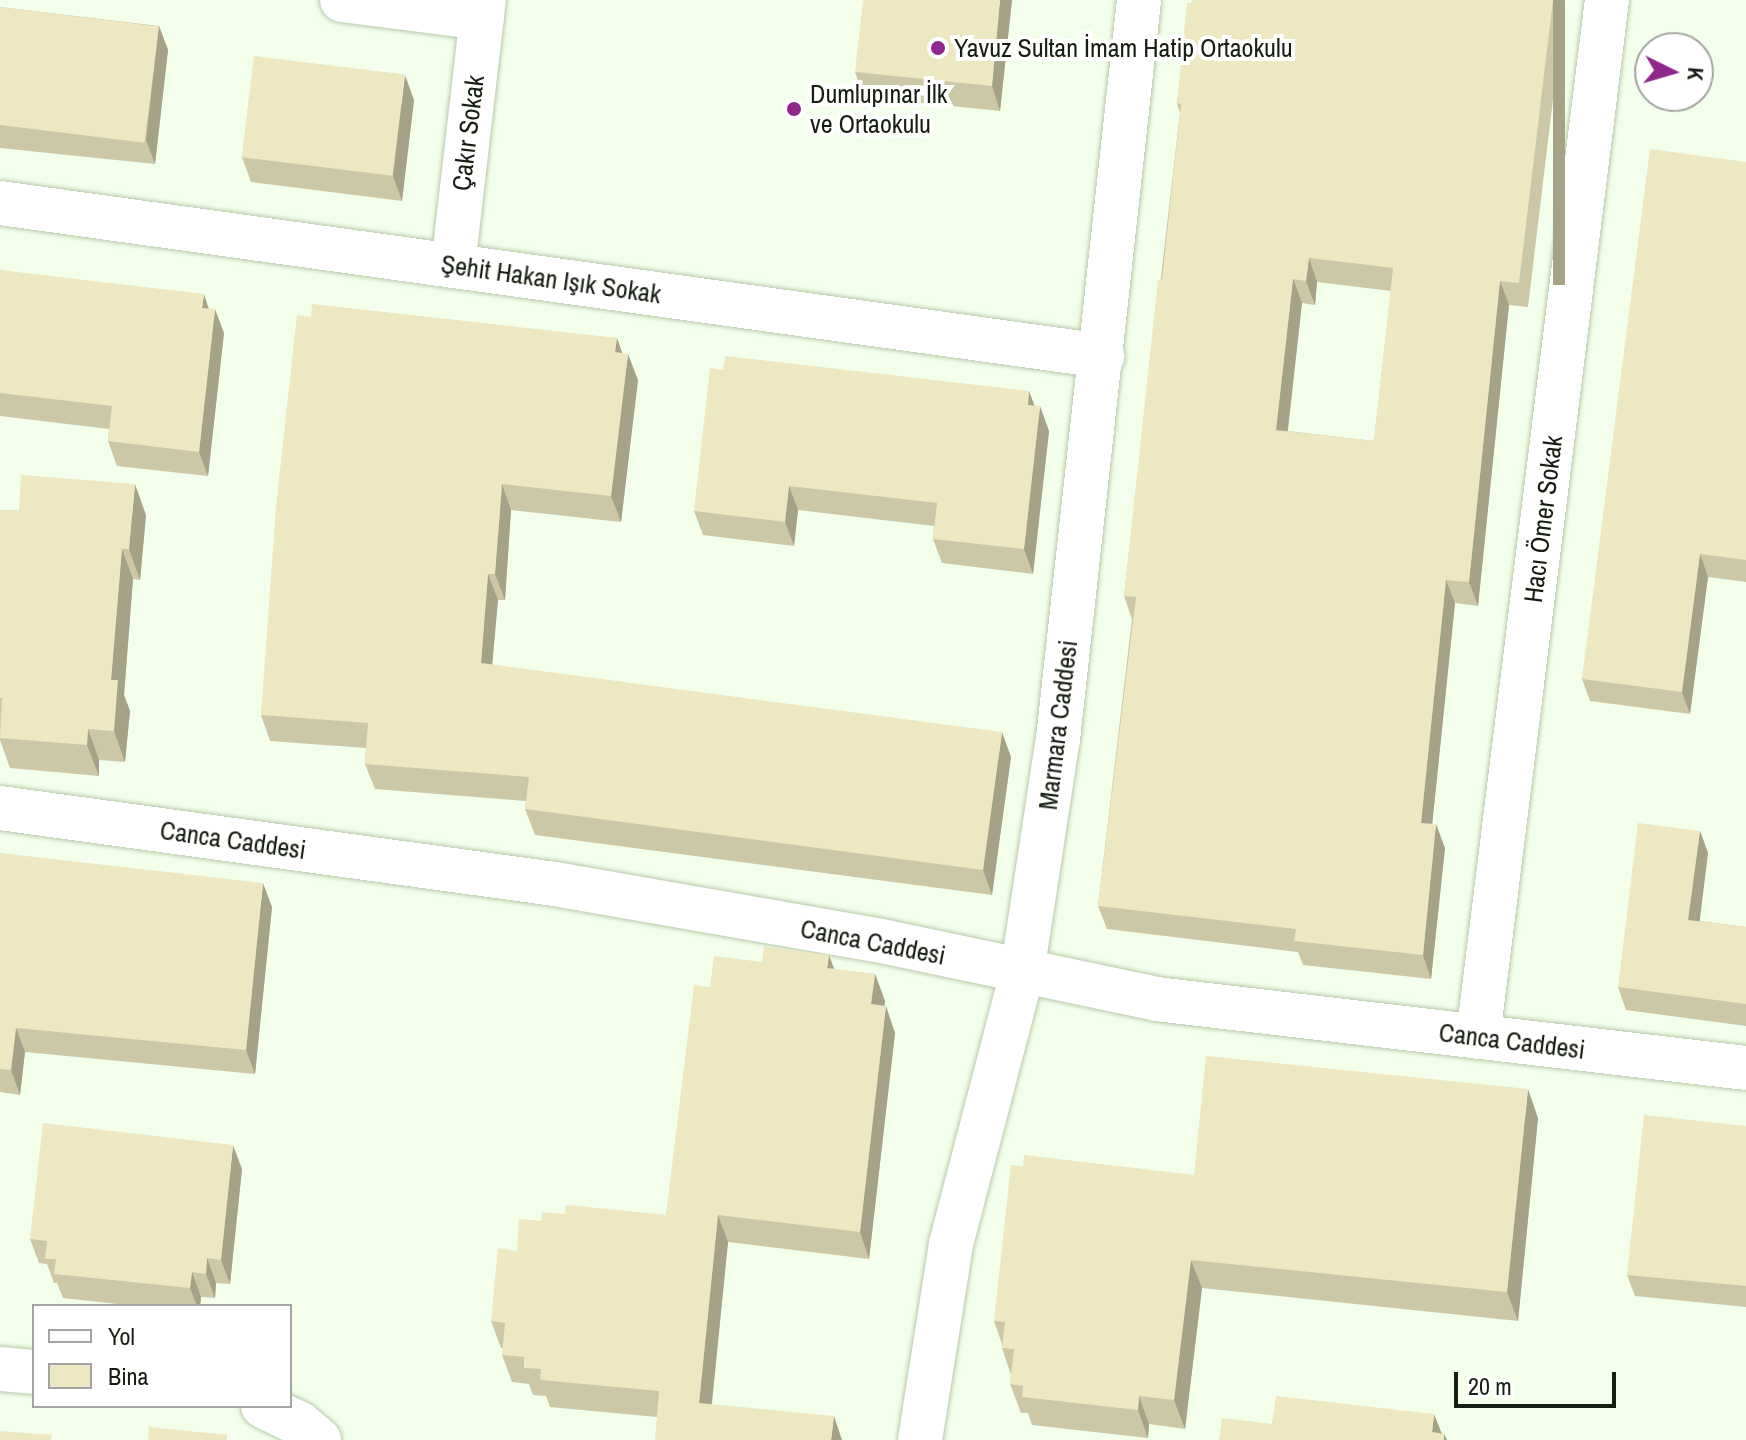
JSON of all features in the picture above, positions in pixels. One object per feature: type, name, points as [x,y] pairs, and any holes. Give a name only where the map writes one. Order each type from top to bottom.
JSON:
[{"type":"street","points":[[342,0],[483,9]]},
{"type":"street","name":"Marmara Caddesi","points":[[920,1440],[951,1244],[1022,973],[1058,739],[1139,0]]},
{"type":"street","name":"Hacı Ömer Sokak","points":[[1478,1037],[1607,0]]},
{"type":"street","name":"Çakır Sokak","points":[[453,266],[483,9]]},
{"type":"street","name":"Şehit Hakan Işık Sokak","points":[[0,203],[1102,356]]},
{"type":"street","name":"Canca Caddesi","points":[[0,808],[555,884],[877,940],[1156,999],[1746,1068]]},
{"type":"street","points":[[0,1369],[32,1372]]},
{"type":"street","points":[[267,1408],[300,1424],[319,1440]]},
{"type":"building","name":"Yavuz Sultan İmam Hatip Ortaokulu","points":[[863,0],[1000,0],[992,86],[855,72]]},
{"type":"building","points":[[1192,0],[1553,0],[1519,283],[1500,281],[1469,582],[1446,580],[1421,823],[1436,824],[1423,955],[1294,941],[1296,929],[1098,906],[1136,597],[1124,596],[1158,280],[1162,280],[1181,104],[1177,103],[1187,3],[1192,3]],"holes":[[[1309,258],[1393,268],[1374,441],[1276,430],[1293,279],[1306,281]]]},
{"type":"building","points":[[0,7],[159,26],[145,143],[0,125]]},
{"type":"building","points":[[254,56],[405,75],[392,176],[242,157]]},
{"type":"building","points":[[1650,149],[1746,162],[1746,560],[1700,554],[1682,692],[1582,679]]},
{"type":"building","points":[[0,270],[204,294],[202,308],[215,309],[199,452],[108,441],[112,406],[0,393]]},
{"type":"building","points":[[312,304],[617,338],[615,352],[628,354],[611,496],[502,484],[495,574],[488,574],[481,663],[1002,732],[983,870],[525,809],[529,777],[365,764],[368,723],[261,715],[276,507],[297,315],[311,317]]},
{"type":"building","points":[[725,356],[1029,391],[1028,405],[1040,406],[1024,549],[933,539],[937,503],[789,486],[785,522],[694,511],[710,368],[723,370]]},
{"type":"building","points":[[21,475],[135,484],[129,549],[122,549],[111,680],[118,680],[114,731],[88,729],[87,745],[0,738],[0,510],[19,511]]},
{"type":"building","points":[[1638,823],[1700,831],[1688,920],[1746,927],[1746,1004],[1618,987]]},
{"type":"building","points":[[0,853],[263,883],[246,1050],[16,1028],[11,1070],[0,1069]]},
{"type":"building","points":[[764,947],[829,955],[827,968],[875,974],[871,1004],[886,1006],[860,1232],[718,1215],[699,1403],[834,1416],[831,1440],[655,1440],[659,1391],[540,1380],[541,1369],[524,1368],[524,1357],[502,1355],[505,1323],[491,1321],[498,1248],[517,1251],[519,1219],[541,1221],[542,1212],[565,1214],[566,1205],[666,1215],[694,985],[710,987],[714,956],[762,962]]},
{"type":"building","points":[[1206,1056],[1528,1089],[1507,1292],[1191,1260],[1174,1400],[1139,1396],[1138,1410],[1022,1397],[1023,1386],[1010,1384],[1014,1349],[1002,1348],[1005,1322],[994,1321],[1011,1165],[1023,1166],[1024,1155],[1194,1175]]},
{"type":"building","points":[[1644,1115],[1746,1126],[1746,1286],[1627,1275]]},
{"type":"building","points":[[43,1123],[233,1145],[221,1260],[207,1258],[206,1274],[192,1272],[190,1288],[54,1274],[56,1259],[45,1259],[47,1241],[30,1239]]},
{"type":"building","points":[[1276,1396],[1434,1414],[1432,1432],[1444,1434],[1444,1440],[1219,1440],[1222,1418],[1272,1424]]},
{"type":"building","points":[[149,1427],[227,1435],[227,1440],[148,1440]]},
{"type":"building","points":[[0,1431],[52,1435],[51,1440],[0,1440]]},
{"type":"place","name":"Yavuz Sultan İmam Hatip Ortaokulu","points":[[938,48]]},
{"type":"place","name":"Dumlupınar İlk ve Ortaokulu","points":[[794,109]]}]
